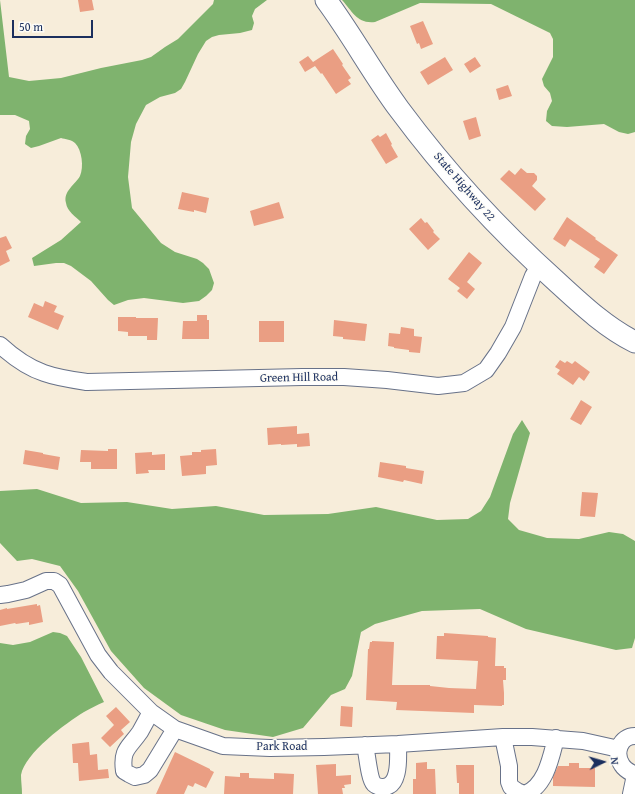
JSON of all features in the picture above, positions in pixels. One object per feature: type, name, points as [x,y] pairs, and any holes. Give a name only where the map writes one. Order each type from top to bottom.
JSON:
[{"type":"main road","name":"State Highway 22","points":[[326,0],[398,108],[478,205],[508,237],[595,315],[612,328],[635,342]]},
{"type":"street","name":"Green Hill Road","points":[[0,345],[7,352],[43,373],[87,382],[344,377],[438,386],[464,383],[486,370],[498,353],[514,327],[539,266]]},
{"type":"street","name":"Park Road","points":[[0,595],[26,590],[46,581],[54,581],[60,585],[98,655],[112,672],[151,712],[175,729],[223,746],[270,748],[398,744],[475,738],[532,737],[583,741],[619,749]]},
{"type":"street","points":[[151,712],[127,748],[123,760],[124,771],[135,778],[144,775],[150,770],[175,729]]},
{"type":"street","points":[[631,794],[635,775],[626,770],[621,764],[618,756],[621,743],[626,738],[635,736]]},
{"type":"street","points":[[503,737],[509,766],[509,782],[511,787],[525,794],[530,792],[538,785],[546,771],[556,738]]},
{"type":"street","points":[[365,745],[369,772],[373,783],[376,786],[385,787],[389,785],[396,777],[398,765],[398,744]]},
{"type":"green space","points":[[0,0],[9,77],[29,81],[61,78],[151,57],[178,39],[213,4],[214,0],[267,0],[255,9],[252,16],[254,23],[252,30],[219,35],[206,41],[181,89],[175,93],[160,97],[146,105],[136,124],[131,142],[128,177],[132,208],[161,243],[175,252],[197,259],[209,269],[214,283],[212,290],[199,301],[183,303],[144,298],[128,300],[114,305],[91,281],[71,266],[64,263],[56,263],[34,266],[32,258],[61,240],[81,222],[68,209],[66,195],[80,176],[82,159],[75,143],[61,138],[31,148],[25,144],[26,136],[30,129],[29,121],[15,115],[0,115]]},
{"type":"green space","points":[[342,0],[635,0],[635,132],[628,134],[619,132],[604,124],[567,127],[552,126],[546,121],[547,111],[552,101],[550,93],[544,86],[542,79],[553,57],[553,39],[550,33],[491,4],[420,3],[375,22],[369,22],[356,16]]},
{"type":"green space","points":[[522,420],[530,433],[510,503],[508,519],[519,530],[547,538],[579,539],[609,532],[623,534],[635,541],[635,638],[632,648],[616,650],[526,629],[480,609],[422,611],[375,624],[361,632],[352,676],[345,689],[331,695],[303,728],[273,737],[225,730],[181,715],[144,688],[111,651],[78,591],[60,566],[32,559],[17,561],[0,543],[0,491],[37,489],[81,503],[127,502],[172,509],[216,506],[264,515],[328,514],[376,507],[437,520],[468,519],[481,511],[490,497],[513,434]]},
{"type":"green space","points":[[53,632],[67,636],[81,657],[104,702],[76,717],[47,739],[38,748],[24,766],[21,775],[22,794],[0,794],[0,643],[13,645],[30,642]]},
{"type":"building","points":[[78,0],[92,0],[94,10],[80,12]]},
{"type":"building","points":[[423,21],[433,44],[421,49],[419,43],[417,44],[410,26]]},
{"type":"building","points":[[333,49],[351,78],[348,80],[351,84],[336,94],[322,73],[321,74],[315,66],[305,72],[299,62],[308,56],[313,62]]},
{"type":"building","points":[[445,57],[453,70],[428,85],[420,72]]},
{"type":"building","points":[[475,57],[481,66],[470,73],[464,64]]},
{"type":"building","points":[[508,85],[512,96],[499,100],[496,89]]},
{"type":"building","points":[[476,117],[481,136],[469,140],[463,121]]},
{"type":"building","points":[[386,133],[398,157],[386,164],[371,140],[378,135],[380,137]]},
{"type":"building","points":[[521,168],[527,173],[534,173],[537,176],[537,180],[532,186],[546,199],[535,211],[500,179],[509,170],[515,175]]},
{"type":"building","points":[[182,192],[209,198],[206,213],[194,210],[194,212],[178,209]]},
{"type":"building","points":[[279,202],[284,218],[254,226],[250,211]]},
{"type":"building","points":[[567,217],[618,255],[604,274],[594,267],[600,259],[570,239],[565,247],[553,239]]},
{"type":"building","points":[[421,218],[425,223],[427,222],[434,231],[433,232],[440,239],[428,250],[409,229]]},
{"type":"building","points":[[6,236],[12,248],[6,251],[10,261],[0,266],[0,238]]},
{"type":"building","points":[[469,252],[482,263],[467,282],[475,289],[467,299],[457,291],[460,288],[448,279]]},
{"type":"building","points":[[45,301],[57,306],[54,312],[64,316],[58,330],[28,317],[34,303],[43,307]]},
{"type":"building","points":[[197,315],[207,315],[207,320],[209,320],[209,339],[182,339],[183,321],[197,321]]},
{"type":"building","points":[[118,317],[158,318],[157,340],[147,340],[147,336],[128,336],[128,332],[118,331]]},
{"type":"building","points":[[334,320],[367,324],[365,341],[343,339],[343,337],[333,336]]},
{"type":"building","points":[[259,321],[284,321],[284,342],[259,342]]},
{"type":"building","points":[[401,327],[414,329],[414,336],[422,337],[420,353],[409,352],[409,350],[388,346],[389,333],[400,334]]},
{"type":"building","points":[[560,360],[565,363],[567,361],[572,364],[575,361],[590,372],[584,381],[579,377],[573,385],[557,374],[560,370],[555,367]]},
{"type":"building","points":[[581,400],[592,407],[581,425],[570,419]]},
{"type":"building","points":[[297,426],[297,434],[309,433],[310,446],[297,447],[297,444],[268,445],[267,428]]},
{"type":"building","points":[[108,449],[117,449],[117,469],[91,469],[91,462],[80,462],[81,450],[108,451]]},
{"type":"building","points":[[216,449],[217,465],[206,466],[206,474],[182,476],[180,456],[192,455],[192,452],[201,452],[201,450]]},
{"type":"building","points":[[25,450],[60,457],[58,470],[23,464]]},
{"type":"building","points":[[152,452],[152,455],[165,454],[165,470],[148,470],[149,473],[136,474],[135,453]]},
{"type":"building","points":[[380,462],[406,466],[406,468],[424,471],[422,484],[378,477]]},
{"type":"building","points":[[582,492],[598,493],[595,517],[580,516]]},
{"type":"building","points":[[37,604],[37,606],[40,605],[43,622],[29,625],[29,622],[0,626],[0,610]]},
{"type":"building","points":[[444,633],[488,636],[496,638],[495,666],[504,666],[504,668],[506,668],[506,680],[503,680],[504,705],[474,705],[474,713],[396,710],[397,702],[366,700],[368,649],[370,642],[372,641],[394,642],[392,685],[430,685],[449,688],[476,689],[478,661],[436,659],[437,636],[444,636]]},
{"type":"building","points":[[341,706],[353,707],[352,727],[340,726]]},
{"type":"building","points":[[116,707],[130,722],[121,730],[124,734],[110,747],[101,738],[114,725],[106,716]]},
{"type":"building","points":[[89,742],[90,755],[97,754],[98,770],[108,769],[109,778],[79,781],[78,763],[73,763],[72,744]]},
{"type":"building","points":[[175,752],[214,772],[206,788],[195,783],[193,787],[188,785],[184,794],[156,794]]},
{"type":"building","points":[[427,762],[427,769],[435,769],[436,794],[413,794],[413,779],[416,779],[416,763]]},
{"type":"building","points":[[569,763],[579,763],[579,768],[595,768],[595,787],[553,786],[553,777],[558,766],[569,766]]},
{"type":"building","points":[[336,764],[336,776],[351,775],[351,784],[344,785],[345,788],[342,788],[343,794],[318,794],[316,765]]},
{"type":"building","points":[[456,765],[474,765],[474,794],[459,794]]},
{"type":"building","points":[[240,773],[249,773],[249,778],[274,779],[274,773],[294,774],[293,794],[224,794],[225,776],[240,777]]}]
